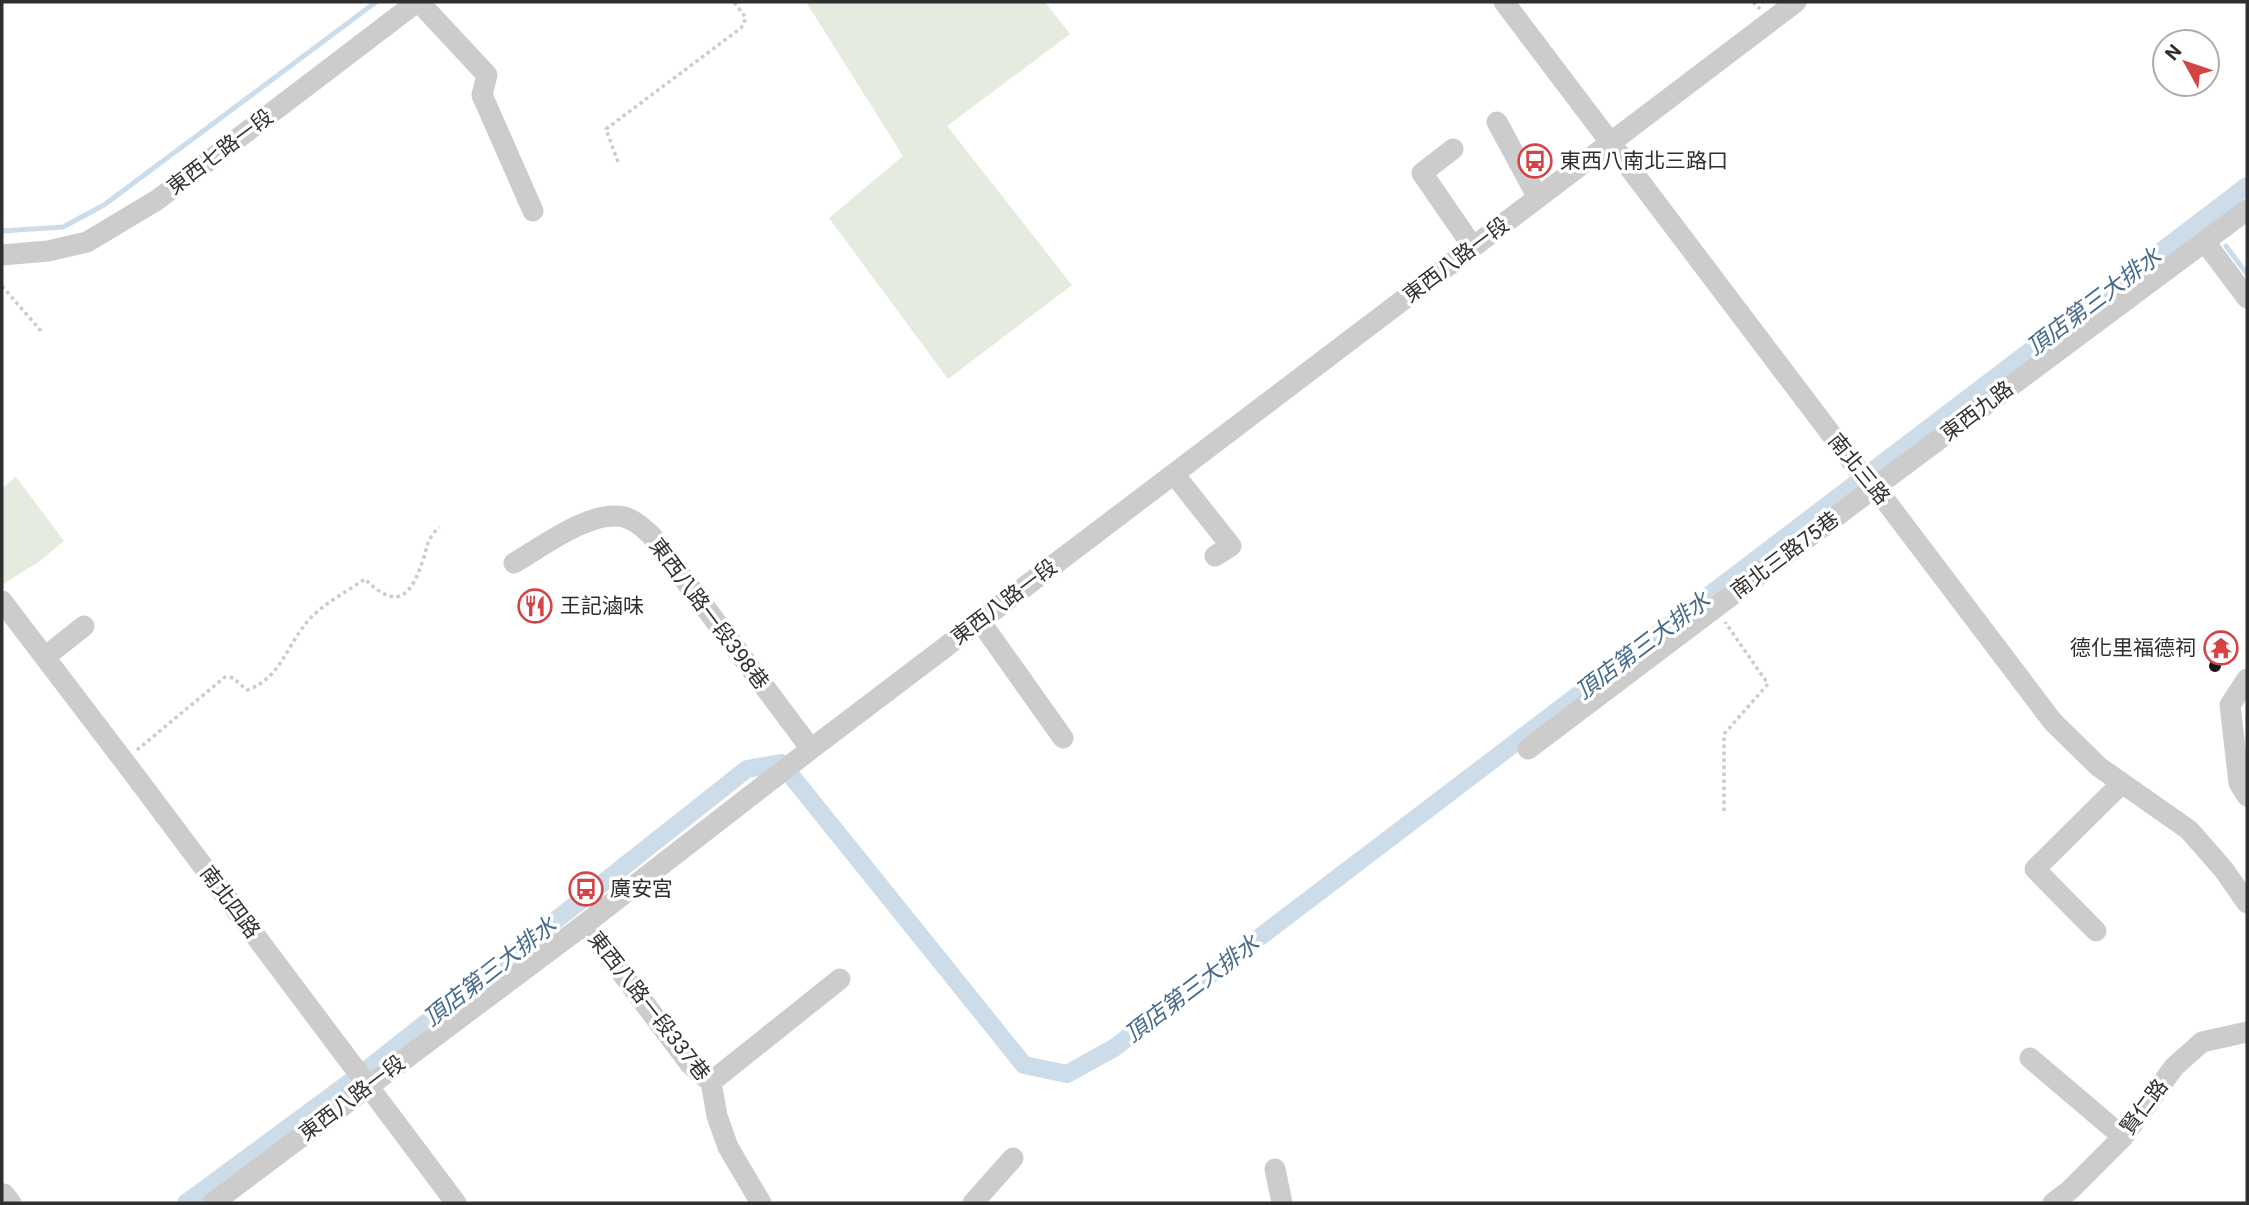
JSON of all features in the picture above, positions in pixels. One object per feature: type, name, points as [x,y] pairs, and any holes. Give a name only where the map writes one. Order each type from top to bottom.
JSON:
[{"type":"street","points":[[418,2],[487,75],[482,95],[533,211]]},
{"type":"street","name":"東西七路一段","points":[[2,255],[48,251],[87,242],[157,200],[418,2]]},
{"type":"street","name":"南北三路","points":[[1504,2],[2053,722],[2099,767],[2189,831],[2224,870],[2247,903]]},
{"type":"street","name":"東西八路一段","points":[[213,1203],[585,924],[811,749],[1796,2]]},
{"type":"street","points":[[1497,122],[1538,198]]},
{"type":"street","points":[[1453,149],[1422,173],[1473,247]]},
{"type":"street","name":"東西九路","points":[[1875,487],[2247,210]]},
{"type":"street","points":[[2205,242],[2247,298]]},
{"type":"street","points":[[1174,474],[1231,546],[1215,556]]},
{"type":"street","name":"南北三路75巷","points":[[1528,749],[1875,487]]},
{"type":"street","name":"東西八路一段398巷","points":[[514,563],[592,519],[621,516],[636,522],[651,535],[811,749]]},
{"type":"street","name":"南北四路","points":[[2,601],[456,1203]]},
{"type":"street","points":[[980,621],[1063,738]]},
{"type":"street","points":[[45,657],[84,626]]},
{"type":"street","points":[[2247,679],[2230,705],[2239,783],[2247,796]]},
{"type":"street","points":[[2096,931],[2035,869],[2121,784]]},
{"type":"street","name":"東西八路一段337巷","points":[[585,924],[690,1064],[711,1082],[717,1116],[728,1147],[761,1203]]},
{"type":"street","points":[[711,1082],[840,979]]},
{"type":"street","name":"賢仁路","points":[[2053,1203],[2070,1190],[2123,1137],[2174,1068],[2202,1042],[2247,1032]]},
{"type":"street","points":[[2030,1058],[2123,1137]]},
{"type":"street","points":[[973,1203],[1013,1158]]},
{"type":"street","points":[[1275,1169],[1282,1203]]},
{"type":"path","points":[[618,162],[606,129],[741,27],[746,18],[734,2]]},
{"type":"path","points":[[2,286],[41,331]]},
{"type":"path","points":[[124,761],[225,677],[233,678],[247,690],[257,687],[281,665],[304,626],[316,613],[365,579],[392,598],[402,597],[410,592],[428,542],[439,527]]},
{"type":"path","points":[[1715,608],[1768,684],[1724,734],[1724,811]]},
{"type":"shaded area","points":[[806,2],[1045,2],[1070,34],[947,126],[1072,285],[948,379],[829,218],[903,156]]},
{"type":"shaded area","points":[[16,477],[64,541],[40,561],[2,585],[2,488]]},
{"type":"building","name":"德化里福德祠","points":[[2230,639],[2230,656],[2213,657],[2212,641]]},
{"type":"building","points":[[2215,660],[2221,666],[2215,672],[2209,666]]},
{"type":"waterway","points":[[2,231],[63,227],[104,205],[376,2]]},
{"type":"waterway","name":"頂店第三大排水","points":[[186,1203],[365,1071],[747,769],[781,763],[1024,1065],[1067,1074],[1114,1048],[2247,186]]},
{"type":"waterway","points":[[2226,246],[2247,274]]},
{"type":"place","name":"東西八南北三路口","points":[[1535,161]]},
{"type":"place","name":"王記滷味","points":[[535,606]]},
{"type":"place","name":"德化里福德祠","points":[[2221,648]]},
{"type":"place","name":"廣安宮","points":[[586,889]]}]
